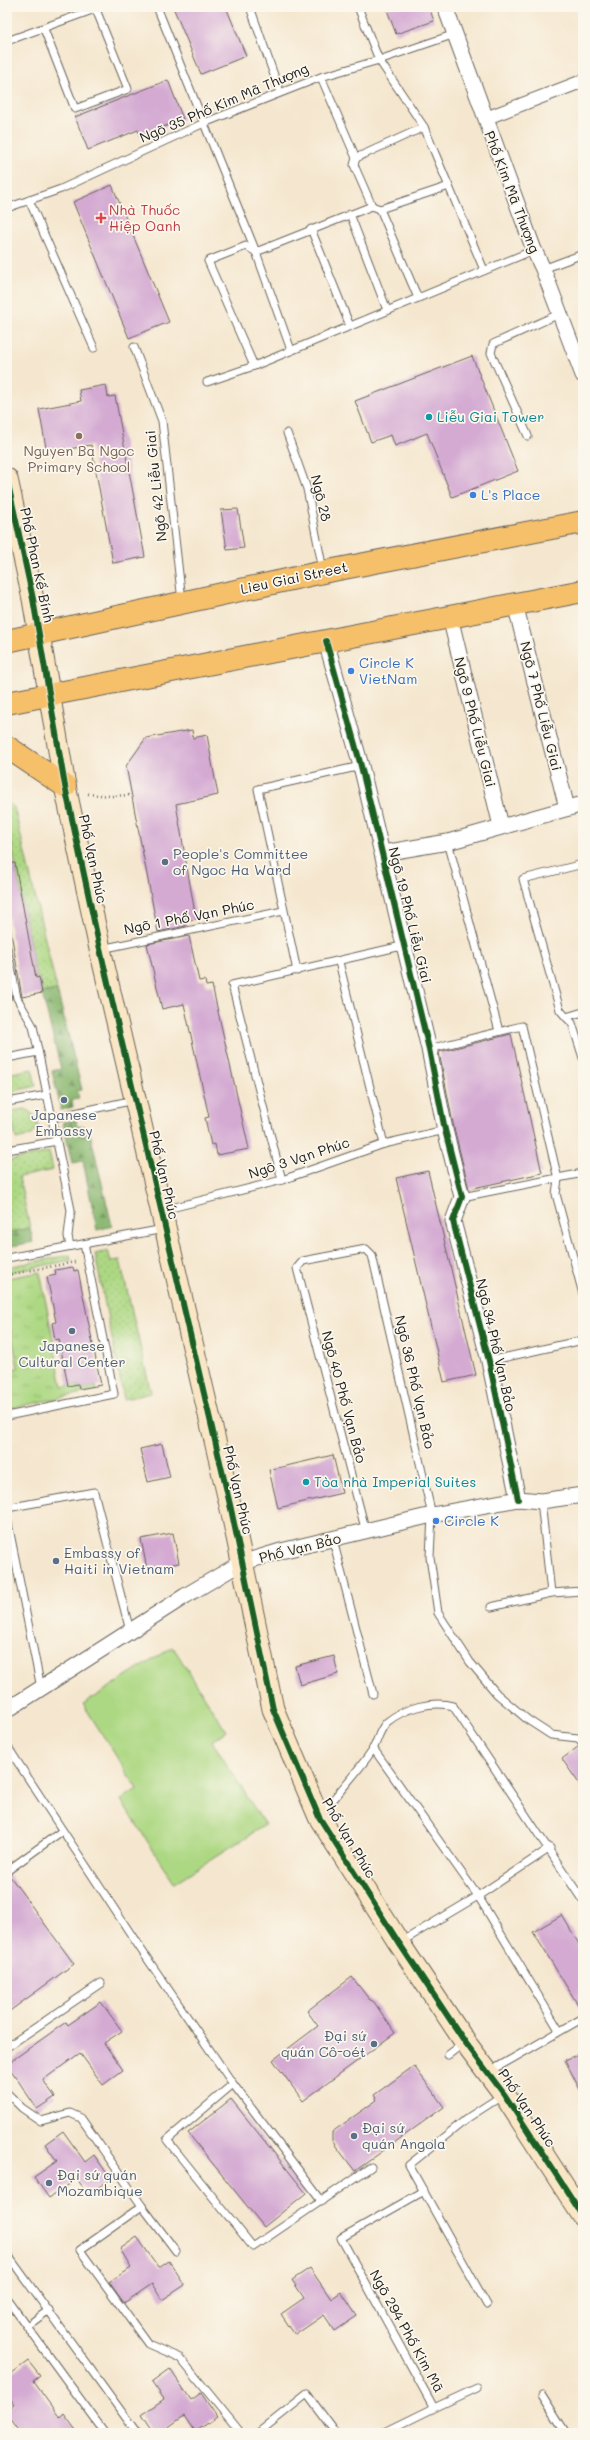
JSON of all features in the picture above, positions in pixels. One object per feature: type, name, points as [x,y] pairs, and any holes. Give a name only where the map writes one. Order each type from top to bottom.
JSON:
[{"type":"main road","name":"Lieu Giai Street","points":[[7,640],[323,572],[583,522]]},
{"type":"main road","points":[[7,703],[583,591]]},
{"type":"main road","points":[[7,747],[65,786]]},
{"type":"street","name":"Phố Kim Mã Thượng","points":[[445,7],[534,250],[543,269],[559,314],[581,366]]},
{"type":"street","name":"Phố Phan Kế Bính","points":[[7,478],[39,633],[48,696]]},
{"type":"street","name":"Ngõ 7 Phố Liễu Giai","points":[[515,604],[567,808]]},
{"type":"street","name":"Ngõ 9 Phố Liễu Giai","points":[[450,617],[501,826]]},
{"type":"street","name":"Ngõ 19 Phố Liễu Giai","points":[[326,641],[361,766],[406,945],[445,1130],[462,1197]]},
{"type":"street","name":"Phố Vạn Phúc","points":[[48,696],[65,786],[100,949],[231,1509],[241,1563],[273,1709],[319,1817],[399,1943],[465,2042],[489,2072],[576,2191],[583,2216]]},
{"type":"street","points":[[383,854],[448,842],[583,804]]},
{"type":"street","name":"Ngõ 34 Phố Vạn Bảo","points":[[462,1197],[453,1221],[489,1361],[518,1499]]},
{"type":"street","name":"Phố Vạn Bảo","points":[[7,1710],[130,1631],[241,1563],[281,1551],[334,1540],[432,1515],[518,1499],[541,1501],[583,1495]]},
{"type":"lane","points":[[157,7],[256,252],[291,350]]},
{"type":"lane","points":[[250,7],[280,92]]},
{"type":"lane","points":[[358,7],[379,60],[424,127],[484,270]]},
{"type":"lane","points":[[7,41],[44,29],[95,8],[128,89],[75,109],[44,29]]},
{"type":"lane","name":"Ngõ 35 Phố Kim Mã Thượng","points":[[7,208],[60,189],[204,123],[321,76],[379,60],[456,34]]},
{"type":"lane","points":[[321,76],[356,158],[354,165],[372,206]]},
{"type":"lane","points":[[485,119],[583,78]]},
{"type":"lane","points":[[485,119],[583,84]]},
{"type":"lane","points":[[356,158],[424,127]]},
{"type":"lane","points":[[256,252],[372,206],[380,209],[450,186]]},
{"type":"lane","points":[[28,200],[94,348]]},
{"type":"lane","points":[[380,209],[418,298]]},
{"type":"lane","points":[[350,214],[387,310]]},
{"type":"lane","points":[[311,229],[350,326]]},
{"type":"lane","points":[[254,366],[208,261],[246,246],[256,252]]},
{"type":"lane","points":[[207,382],[254,366],[534,250]]},
{"type":"lane","points":[[543,269],[583,254]]},
{"type":"lane","points":[[528,436],[492,353],[493,344],[559,314]]},
{"type":"lane","name":"Ngõ 42 Liễu Giai","points":[[134,347],[162,421],[182,602]]},
{"type":"lane","name":"Ngõ 28","points":[[287,433],[307,489],[323,572]]},
{"type":"lane","points":[[297,971],[258,789],[361,766]]},
{"type":"lane","points":[[448,842],[499,1031]]},
{"type":"lane","points":[[583,864],[523,879],[560,1010],[572,1023],[583,1058]]},
{"type":"lane","name":"Ngõ 1 Phố Vạn Phúc","points":[[100,949],[283,911]]},
{"type":"lane","points":[[282,1180],[232,985],[339,962],[406,945]]},
{"type":"lane","points":[[7,948],[9,973],[17,998],[33,1026],[71,1210],[68,1236],[70,1246]]},
{"type":"lane","points":[[339,962],[384,1144]]},
{"type":"lane","points":[[566,1018],[583,1012]]},
{"type":"lane","points":[[429,1049],[522,1026],[558,1179],[556,1194],[583,1294]]},
{"type":"lane","points":[[7,1058],[38,1052]]},
{"type":"lane","points":[[7,1102],[47,1095]]},
{"type":"lane","points":[[52,1118],[135,1100]]},
{"type":"lane","name":"Ngõ 3 Vạn Phúc","points":[[7,1258],[84,1244],[282,1180],[384,1144],[445,1130]]},
{"type":"lane","points":[[7,1150],[57,1141]]},
{"type":"lane","points":[[462,1197],[558,1179],[583,1172]]},
{"type":"lane","points":[[7,1416],[114,1394],[84,1244]]},
{"type":"lane","name":"Ngõ 40 Phố Vạn Bảo","points":[[366,1532],[297,1268],[303,1261],[366,1249],[372,1255]]},
{"type":"lane","name":"Ngõ 36 Phố Vạn Bảo","points":[[372,1255],[432,1515],[430,1557],[438,1613],[470,1662],[497,1694],[528,1720],[551,1735],[581,1739]]},
{"type":"lane","points":[[489,1361],[583,1340]]},
{"type":"lane","points":[[7,1508],[94,1492],[130,1631]]},
{"type":"lane","points":[[541,1501],[551,1593]]},
{"type":"lane","points":[[7,1518],[41,1688]]},
{"type":"lane","points":[[334,1540],[373,1694]]},
{"type":"lane","points":[[491,1607],[551,1593],[583,1591]]},
{"type":"lane","points":[[319,1817],[373,1748],[380,1730],[395,1717],[434,1703],[453,1706],[550,1848],[583,1901]]},
{"type":"lane","points":[[7,1746],[62,1831],[233,2084],[322,2201]]},
{"type":"lane","points":[[373,1748],[478,1896],[559,2030]]},
{"type":"lane","points":[[7,1871],[62,1831]]},
{"type":"lane","points":[[399,1943],[478,1896],[550,1848]]},
{"type":"lane","points":[[7,2047],[101,1983]]},
{"type":"lane","points":[[489,2072],[559,2030],[583,2018]]},
{"type":"lane","points":[[448,2055],[465,2042]]},
{"type":"lane","points":[[233,2084],[167,2140],[253,2247],[371,2168]]},
{"type":"lane","points":[[7,2093],[22,2108],[41,2121],[70,2113],[81,2118],[142,2206],[176,2251]]},
{"type":"lane","points":[[487,2305],[445,2225],[409,2165],[469,2117],[504,2094]]},
{"type":"lane","name":"Ngõ 294 Phố Kim Mã","points":[[383,2433],[434,2408],[341,2238],[424,2191]]},
{"type":"lane","points":[[142,2206],[80,2250],[148,2344],[180,2358],[241,2433]]},
{"type":"lane","points":[[7,2254],[137,2433]]},
{"type":"lane","points":[[7,2298],[104,2433]]},
{"type":"lane","points":[[27,2326],[49,2310]]},
{"type":"lane","points":[[434,2408],[477,2388]]},
{"type":"lane","points":[[258,2433],[307,2394],[336,2433]]},
{"type":"lane","points":[[542,2395],[566,2433]]},
{"type":"path","points":[[88,794],[112,796],[132,795]]},
{"type":"path","points":[[7,1275],[87,1260]]},
{"type":"green space","points":[[7,802],[14,807],[57,990],[42,993],[39,977],[36,978],[7,819]]},
{"type":"green space","points":[[57,990],[82,1090],[77,1091],[79,1099],[72,1100],[73,1107],[61,1110],[52,1071],[61,1069],[42,993]]},
{"type":"green space","points":[[32,1069],[36,1086],[7,1093],[7,1074]]},
{"type":"green space","points":[[26,1109],[37,1118],[38,1127],[32,1135],[16,1139],[10,1111]]},
{"type":"green space","points":[[76,1120],[77,1127],[84,1126],[86,1133],[90,1133],[112,1226],[97,1230],[83,1161],[72,1163],[63,1122]]},
{"type":"green space","points":[[49,1152],[53,1170],[19,1177],[30,1228],[7,1233],[7,1161]]},
{"type":"green space","points":[[30,1228],[33,1242],[7,1247],[7,1233]]},
{"type":"green space","points":[[108,1251],[111,1261],[120,1260],[151,1393],[124,1399],[95,1254]]},
{"type":"green space","points":[[70,1255],[71,1260],[7,1273],[7,1267]]},
{"type":"green space","points":[[40,1272],[62,1387],[78,1384],[79,1389],[96,1386],[97,1390],[7,1409],[7,1370],[18,1368],[7,1310],[7,1278]]},
{"type":"green space","points":[[173,1647],[226,1731],[212,1741],[265,1825],[174,1883],[121,1800],[137,1789],[83,1704]]},
{"type":"building","points":[[173,7],[226,7],[246,56],[201,74]]},
{"type":"building","points":[[386,7],[429,7],[434,21],[396,34]]},
{"type":"building","points":[[168,80],[183,119],[141,136],[138,130],[88,150],[75,117]]},
{"type":"building","points":[[112,185],[169,322],[129,338],[73,202]]},
{"type":"building","name":"Liễu Giai Tower","points":[[472,356],[518,471],[452,497],[427,433],[395,446],[391,435],[371,442],[355,401]]},
{"type":"building","points":[[106,385],[108,397],[115,396],[145,557],[113,563],[91,445],[47,453],[39,409],[81,401],[79,390]]},
{"type":"building","points":[[238,509],[244,548],[227,550],[221,510]]},
{"type":"building","name":"People's Committee of Ngoc Ha Ward","points":[[192,730],[193,738],[207,735],[218,795],[176,804],[196,919],[185,921],[186,926],[158,932],[126,766],[146,738]]},
{"type":"building","points":[[15,863],[36,978],[39,977],[42,993],[22,997],[7,909],[7,864]]},
{"type":"building","points":[[189,936],[199,981],[205,980],[206,986],[212,985],[249,1149],[217,1155],[215,1144],[211,1145],[205,1118],[209,1117],[184,1004],[162,1009],[147,944]]},
{"type":"building","points":[[7,974],[12,999],[7,1000]]},
{"type":"building","points":[[511,1034],[542,1173],[469,1189],[454,1128],[439,1052]]},
{"type":"building","points":[[428,1171],[476,1375],[444,1382],[396,1178]]},
{"type":"building","name":"Japanese Cultural Center","points":[[73,1267],[74,1271],[78,1270],[101,1385],[79,1389],[78,1384],[68,1386],[59,1339],[55,1340],[52,1323],[56,1322],[47,1277],[56,1275],[55,1270]]},
{"type":"building","points":[[162,1444],[170,1477],[148,1482],[140,1449]]},
{"type":"building","name":"Tòa nhà Imperial Suites","points":[[333,1455],[342,1493],[278,1508],[269,1470]]},
{"type":"building","points":[[173,1533],[179,1563],[147,1569],[141,1539]]},
{"type":"building","points":[[334,1656],[338,1674],[300,1685],[295,1666]]},
{"type":"building","points":[[579,1746],[583,1748],[583,1789],[562,1759]]},
{"type":"building","points":[[9,1875],[74,1964],[7,2013],[7,1876]]},
{"type":"building","points":[[562,1915],[583,1951],[583,2013],[533,1932]]},
{"type":"building","points":[[352,1977],[369,1999],[374,2002],[395,2033],[303,2101],[273,2060],[318,2026],[307,2011]]},
{"type":"building","points":[[101,2002],[122,2031],[104,2043],[123,2070],[103,2085],[80,2053],[43,2080],[55,2097],[37,2109],[7,2064],[66,2022],[68,2025]]},
{"type":"building","points":[[583,2052],[583,2096],[565,2060]]},
{"type":"building","points":[[414,2066],[444,2107],[355,2171],[332,2141],[332,2132],[377,2100],[374,2095]]},
{"type":"building","points":[[231,2099],[306,2193],[264,2227],[188,2133]]},
{"type":"building","points":[[63,2131],[85,2162],[94,2155],[111,2179],[88,2194],[77,2179],[49,2198],[34,2177],[57,2161],[45,2144]]},
{"type":"building","points":[[137,2237],[159,2268],[169,2261],[185,2285],[162,2300],[152,2284],[124,2303],[109,2282],[131,2267],[120,2249]]},
{"type":"building","points":[[310,2268],[331,2299],[341,2292],[357,2316],[335,2331],[324,2315],[295,2335],[281,2314],[304,2298],[292,2280]]},
{"type":"building","points":[[28,2361],[40,2376],[33,2381],[60,2418],[64,2414],[78,2433],[21,2433],[7,2414],[7,2409],[14,2404],[7,2394],[7,2377]]},
{"type":"building","points":[[170,2369],[191,2400],[201,2393],[217,2417],[195,2432],[184,2416],[160,2433],[153,2433],[141,2415],[164,2399],[152,2382]]},
{"type":"cycle path","points":[[7,479],[33,599],[65,786],[100,949],[231,1509],[273,1709],[319,1817],[399,1943],[465,2042],[504,2094],[583,2216]]},
{"type":"cycle path","points":[[326,641],[361,766],[429,1049],[445,1130],[462,1197],[453,1221],[489,1361],[518,1499]]},
{"type":"place","name":"Nhà Thuốc Hiệp Oanh","points":[[101,218]]},
{"type":"place","name":"Liễu Giai Tower","points":[[429,417]]},
{"type":"place","name":"Nguyen Ba Ngoc Primary School","points":[[79,436]]},
{"type":"place","name":"L's Place","points":[[473,495]]},
{"type":"place","name":"Circle K VietNam","points":[[351,671]]},
{"type":"place","name":"People's Committee of Ngoc Ha Ward","points":[[165,862]]},
{"type":"place","name":"Japanese Embassy","points":[[64,1100]]},
{"type":"place","name":"Japanese Cultural Center","points":[[72,1331]]},
{"type":"place","name":"Tòa nhà Imperial Suites","points":[[306,1482]]},
{"type":"place","name":"Circle K","points":[[436,1521]]},
{"type":"place","name":"Embassy of Haiti in Vietnam","points":[[56,1561]]},
{"type":"place","name":"Đại sứ quán Cô-oét","points":[[374,2044]]},
{"type":"place","name":"Đại sứ quán Angola","points":[[354,2136]]},
{"type":"place","name":"Đại sứ quán Mozambique","points":[[49,2183]]}]
